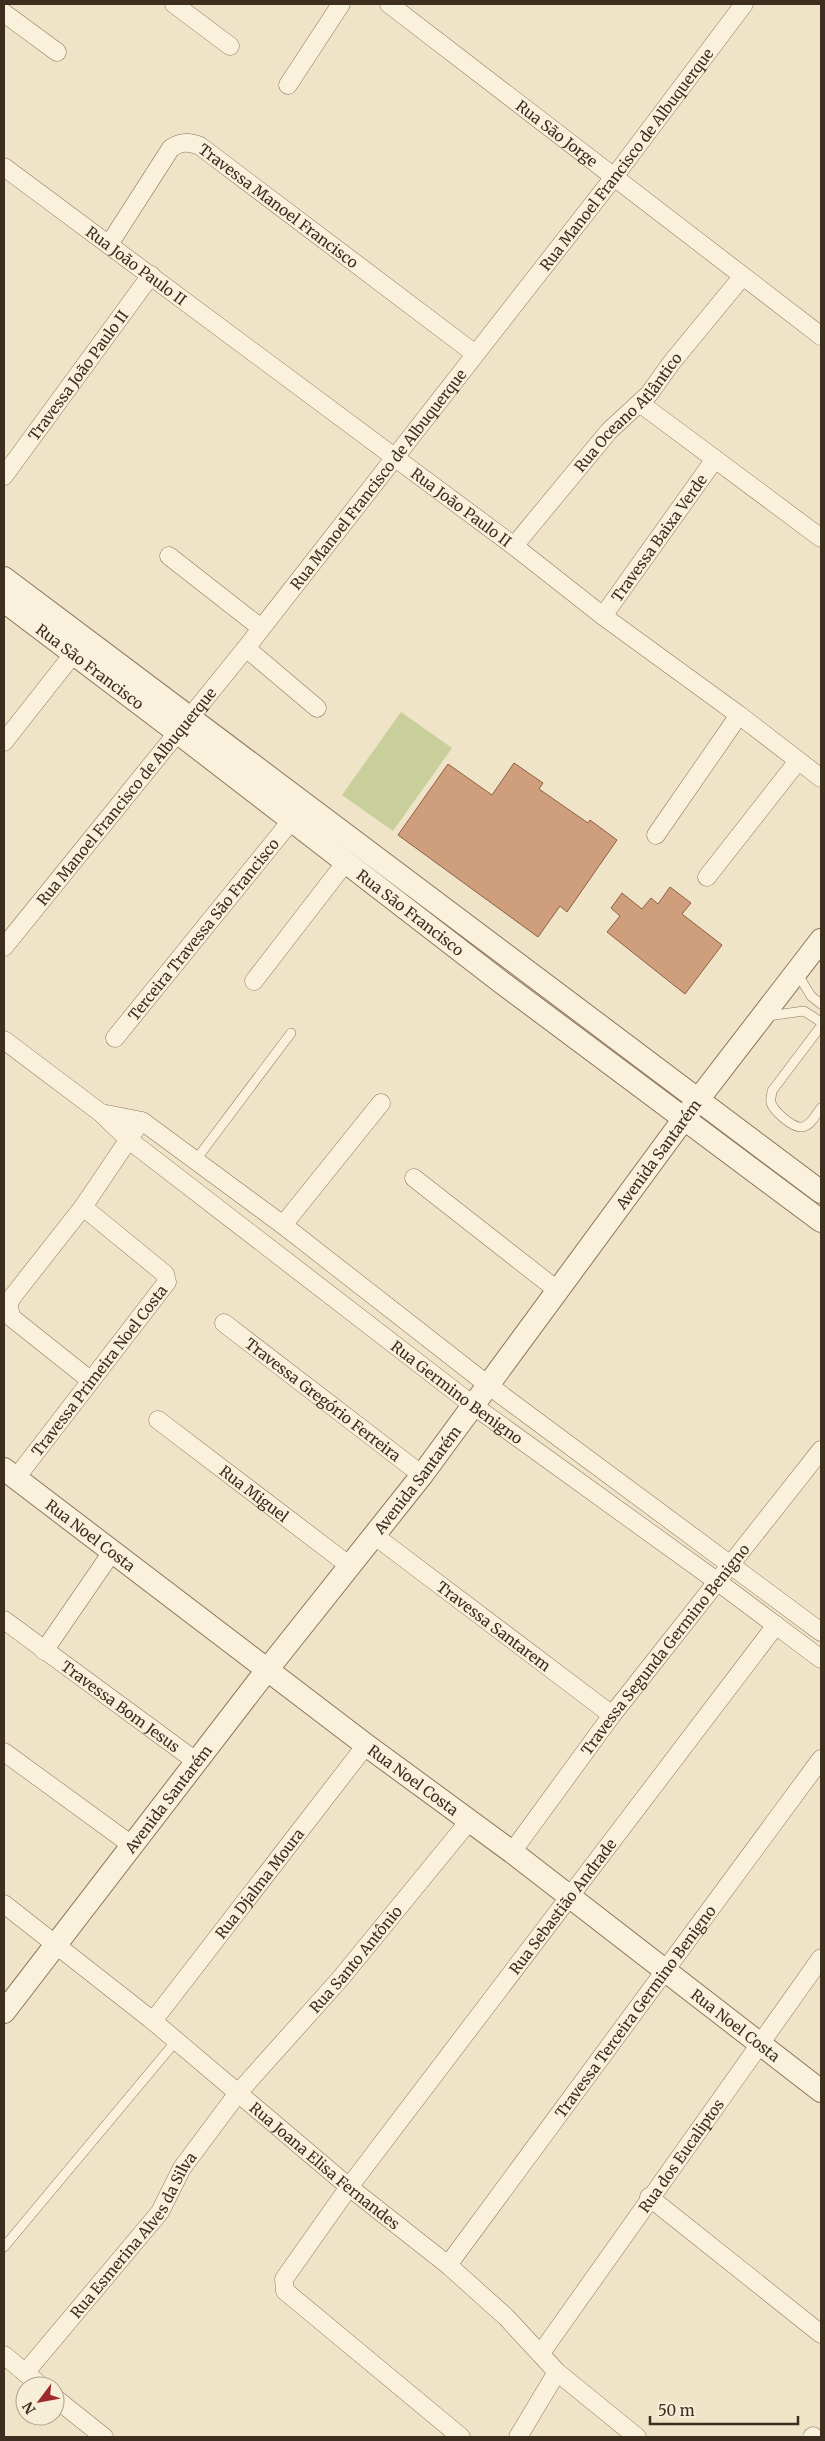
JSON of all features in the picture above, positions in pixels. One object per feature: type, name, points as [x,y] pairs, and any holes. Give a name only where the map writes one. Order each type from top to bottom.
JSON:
[{"type":"street","points":[[174,4],[230,46]]},
{"type":"street","points":[[288,85],[341,4]]},
{"type":"street","name":"Rua São Jorge","points":[[389,4],[821,336]]},
{"type":"street","name":"Rua Manoel Francisco de Albuquerque","points":[[4,947],[262,628],[474,353],[614,177],[744,4]]},
{"type":"street","points":[[4,13],[57,52]]},
{"type":"street","name":"Travessa Manoel Francisco","points":[[110,243],[171,148],[178,144],[190,142],[200,146],[474,353]]},
{"type":"street","name":"Rua João Paulo II","points":[[4,166],[110,243],[514,546],[603,616],[739,715],[821,778]]},
{"type":"street","name":"Travessa João Paulo II","points":[[4,476],[151,275]]},
{"type":"street","name":"Rua Oceano Atlântico","points":[[514,546],[609,431],[640,404],[742,277]]},
{"type":"street","name":"Travessa Baixa Verde","points":[[640,404],[821,538]]},
{"type":"street","name":"Travessa Baixa Verde","points":[[603,616],[715,459]]},
{"type":"street","points":[[168,556],[262,628]]},
{"type":"street","name":"Rua São Francisco","points":[[4,578],[183,725],[691,1110],[821,1221]]},
{"type":"street","name":"Rua São Francisco","points":[[4,601],[74,653],[183,725],[291,821],[345,862],[691,1110],[821,1192]]},
{"type":"street","points":[[246,648],[317,708]]},
{"type":"street","points":[[4,742],[74,653]]},
{"type":"street","points":[[656,836],[739,715]]},
{"type":"street","points":[[707,877],[798,761]]},
{"type":"street","name":"Terceira Travessa São Francisco","points":[[115,1038],[291,821]]},
{"type":"street","points":[[254,981],[345,862]]},
{"type":"street","name":"Avenida Santarém","points":[[4,2012],[267,1670],[375,1536],[474,1406],[691,1110],[821,940]]},
{"type":"street","name":"Rua Germino Benigno","points":[[4,1040],[101,1113],[129,1140],[474,1406],[718,1582],[821,1659]]},
{"type":"street","points":[[283,1225],[381,1103]]},
{"type":"street","name":"Rua Germino Benigno","points":[[101,1113],[142,1121],[283,1225],[488,1385],[821,1632]]},
{"type":"street","points":[[90,1380],[12,1318],[8,1310],[13,1296],[83,1207],[142,1121]]},
{"type":"street","points":[[414,1178],[558,1290]]},
{"type":"street","name":"Travessa Primeira Noel Costa","points":[[10,1473],[90,1380],[168,1279],[165,1274],[83,1207]]},
{"type":"street","name":"Travessa Gregório Ferreira","points":[[224,1323],[422,1474]]},
{"type":"street","name":"Rua Miguel","points":[[158,1420],[350,1566]]},
{"type":"street","name":"Travessa Segunda Germino Benigno","points":[[512,1852],[612,1715],[821,1450]]},
{"type":"street","name":"Rua Noel Costa","points":[[10,1473],[366,1745],[512,1852],[821,2091]]},
{"type":"street","name":"Travessa Santarem","points":[[375,1536],[612,1715]]},
{"type":"street","points":[[44,1651],[112,1552]]},
{"type":"street","name":"Travessa Bom Jesus","points":[[4,1620],[197,1762]]},
{"type":"street","name":"Rua Sebastião Andrade","points":[[461,2437],[285,2291],[284,2278],[349,2187],[776,1626]]},
{"type":"street","name":"Rua Djalma Moura","points":[[153,2021],[366,1745]]},
{"type":"street","points":[[4,1752],[133,1846]]},
{"type":"street","name":"Travessa Terceira Germino Benigno","points":[[448,2265],[821,1759]]},
{"type":"street","name":"Rua Santo Antônio","points":[[238,2093],[340,1979],[470,1820]]},
{"type":"street","name":"Rua Joana Elisa Fernandes","points":[[4,1904],[153,2021],[349,2187],[448,2265],[506,2317],[557,2372],[637,2437]]},
{"type":"street","name":"Rua dos Eucaliptos","points":[[541,2353],[821,1958]]},
{"type":"street","name":"Rua Esmerina Alves da Silva","points":[[25,2373],[160,2212],[182,2168],[238,2093]]},
{"type":"street","points":[[650,2197],[821,2334]]},
{"type":"street","points":[[4,2355],[28,2376]]},
{"type":"street","points":[[518,2437],[557,2372]]},
{"type":"street","points":[[65,2409],[84,2431],[104,2437]]},
{"type":"lane","points":[[796,973],[811,996],[821,1004]]},
{"type":"lane","points":[[762,1017],[804,1011],[821,1022]]},
{"type":"lane","points":[[821,1026],[772,1091],[771,1101],[775,1110],[796,1126],[803,1127],[810,1123],[821,1108]]},
{"type":"lane","points":[[195,1161],[291,1032]]},
{"type":"lane","points":[[4,2247],[176,2041]]},
{"type":"green space","points":[[401,712],[452,748],[393,831],[342,795]]},
{"type":"building","points":[[514,763],[543,783],[539,789],[588,823],[590,820],[617,840],[567,912],[560,906],[538,937],[398,835],[448,764],[492,795]]},
{"type":"building","points":[[670,887],[691,903],[682,914],[722,945],[685,994],[607,932],[620,916],[611,908],[622,893],[642,909],[651,898],[658,904]]}]
